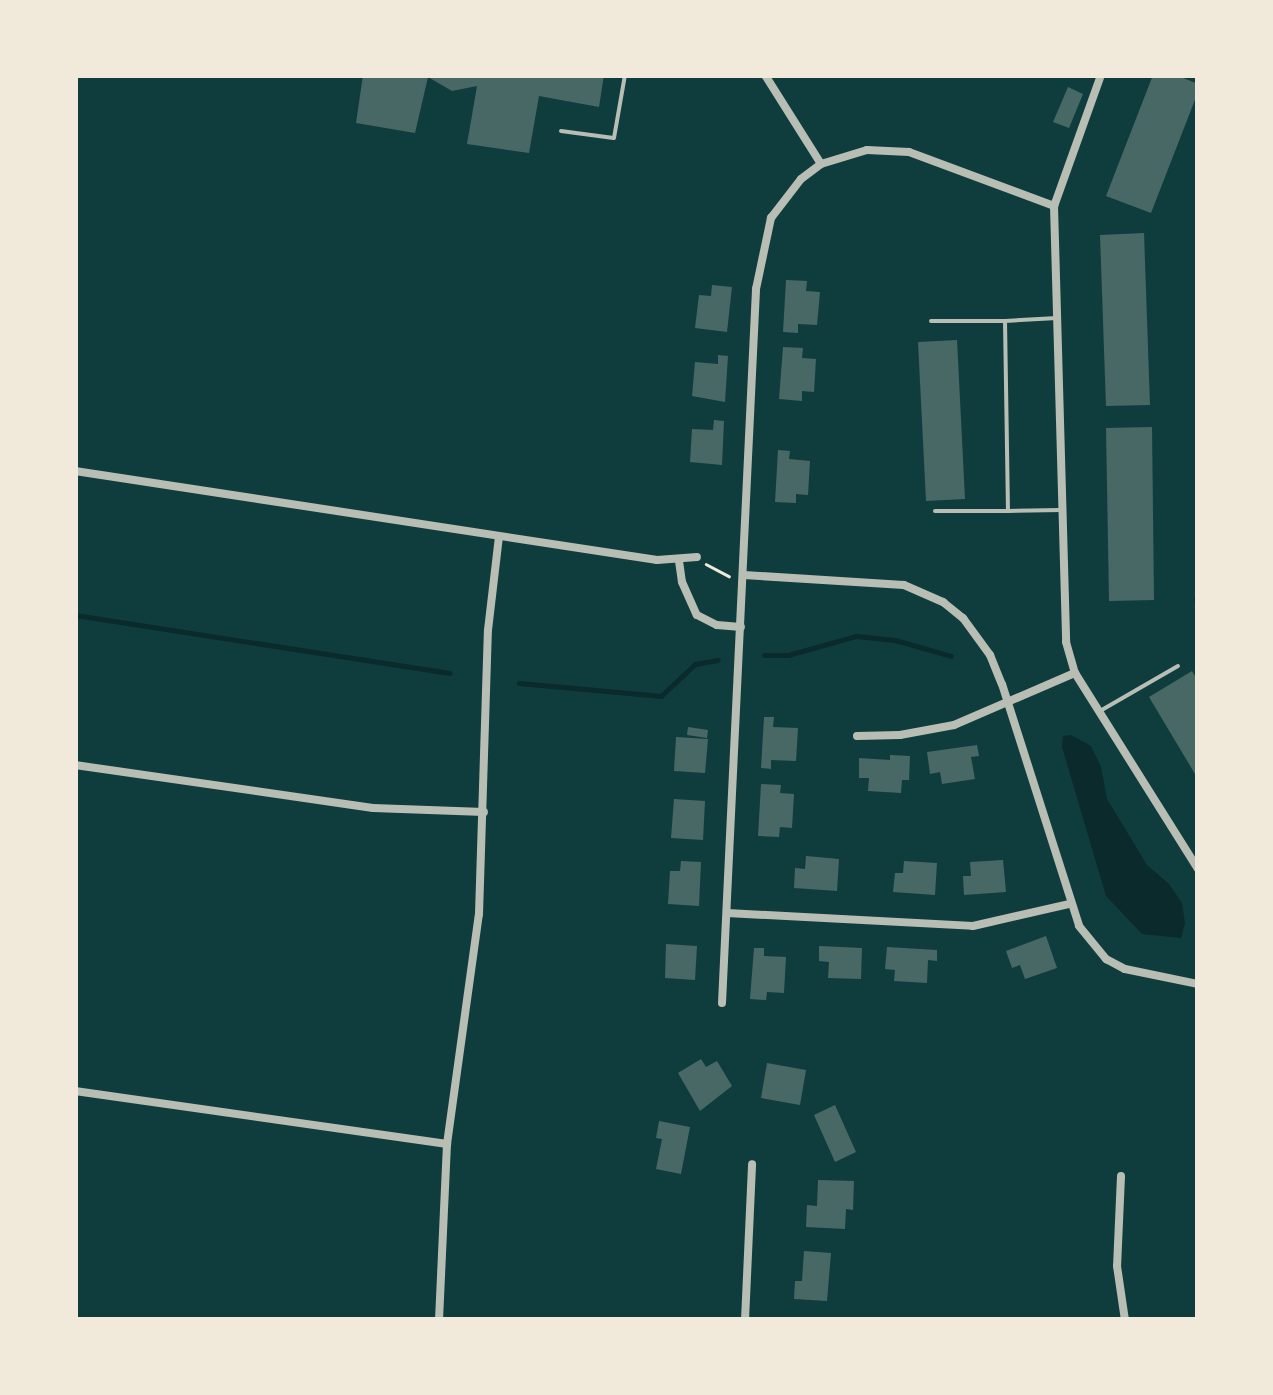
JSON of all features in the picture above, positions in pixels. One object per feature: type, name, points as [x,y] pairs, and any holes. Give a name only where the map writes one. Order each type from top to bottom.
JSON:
[{"type":"street","points":[[766,75],[821,164]]},
{"type":"street","points":[[1101,75],[1054,206],[1066,642],[1075,673],[1198,870]]},
{"type":"street","points":[[722,1003],[758,262],[764,236],[782,200],[821,164],[867,150],[909,152],[1054,206]]},
{"type":"street","points":[[75,471],[499,537],[679,561],[697,557]]},
{"type":"street","points":[[439,1320],[447,1144],[479,914],[488,630],[499,537]]},
{"type":"street","points":[[679,561],[682,582],[697,615],[717,625],[741,627]]},
{"type":"street","points":[[744,575],[884,582],[924,592],[953,610],[978,636],[1007,701],[1079,926],[1106,959],[1145,976],[1198,984]]},
{"type":"street","points":[[857,736],[928,732],[982,715],[1075,673]]},
{"type":"street","points":[[75,766],[373,808],[484,812]]},
{"type":"street","points":[[726,914],[973,926],[1017,920],[1070,904]]},
{"type":"street","points":[[75,1091],[447,1144]]},
{"type":"street","points":[[745,1320],[752,1164]]},
{"type":"street","points":[[1121,1176],[1117,1266],[1125,1320]]},
{"type":"lane","points":[[561,131],[614,138],[626,75]]},
{"type":"lane","points":[[931,321],[1057,318]]},
{"type":"lane","points":[[1005,321],[1008,511]]},
{"type":"lane","points":[[935,511],[1062,510]]},
{"type":"lane","points":[[1100,711],[1178,666]]},
{"type":"path","points":[[697,557],[723,576],[744,575]]},
{"type":"water","points":[[1071,735],[1091,746],[1101,767],[1107,799],[1147,865],[1169,884],[1182,903],[1185,923],[1181,938],[1142,934],[1106,896],[1062,747],[1063,736]]},
{"type":"building","points":[[363,75],[604,75],[599,107],[539,96],[529,153],[467,144],[477,86],[452,91],[428,77],[415,133],[356,123]]},
{"type":"building","points":[[1153,75],[1176,75],[1198,84],[1198,92],[1151,213],[1106,196]]},
{"type":"building","points":[[1068,87],[1083,94],[1069,128],[1053,122]]},
{"type":"building","points":[[1144,233],[1150,405],[1106,406],[1100,235]]},
{"type":"building","points":[[786,280],[807,281],[806,291],[820,292],[817,325],[798,324],[798,333],[783,332]]},
{"type":"building","points":[[712,285],[732,287],[727,332],[695,328],[699,295],[711,296]]},
{"type":"building","points":[[957,340],[965,499],[926,501],[918,342]]},
{"type":"building","points":[[783,347],[803,348],[802,358],[816,359],[814,392],[802,391],[802,401],[779,399]]},
{"type":"building","points":[[718,355],[728,356],[725,402],[692,396],[695,362],[718,364]]},
{"type":"building","points":[[714,420],[724,421],[722,465],[690,462],[692,429],[713,430]]},
{"type":"building","points":[[1152,427],[1154,600],[1109,601],[1106,428]]},
{"type":"building","points":[[778,450],[790,451],[789,459],[810,461],[808,495],[796,494],[796,503],[775,502]]},
{"type":"building","points":[[1192,671],[1198,681],[1198,779],[1149,697]]},
{"type":"building","points":[[764,717],[774,717],[773,727],[798,728],[796,761],[771,760],[771,769],[761,768]]},
{"type":"building","points":[[688,727],[708,730],[707,738],[687,735]]},
{"type":"building","points":[[676,737],[708,739],[705,773],[674,771]]},
{"type":"building","points":[[977,745],[979,756],[971,757],[975,779],[942,784],[940,772],[930,774],[927,752]]},
{"type":"building","points":[[890,755],[910,756],[909,780],[902,780],[901,793],[868,791],[869,778],[859,778],[859,758],[890,760]]},
{"type":"building","points":[[761,784],[781,785],[780,793],[794,794],[792,828],[780,827],[779,837],[758,836]]},
{"type":"building","points":[[674,799],[705,801],[703,840],[671,838]]},
{"type":"building","points":[[806,856],[839,859],[837,891],[794,888],[795,868],[805,869]]},
{"type":"building","points":[[1003,860],[1006,892],[964,895],[963,876],[971,876],[970,862]]},
{"type":"building","points":[[681,861],[701,862],[699,906],[668,904],[670,871],[680,871]]},
{"type":"building","points":[[904,861],[937,863],[935,895],[893,892],[895,873],[903,873]]},
{"type":"building","points":[[1046,936],[1057,968],[1025,979],[1020,965],[1012,968],[1006,951]]},
{"type":"building","points":[[666,944],[697,946],[695,980],[665,978]]},
{"type":"building","points":[[819,946],[862,948],[861,979],[828,978],[829,962],[819,961]]},
{"type":"building","points":[[887,947],[937,950],[937,961],[928,960],[927,983],[894,981],[895,970],[885,969]]},
{"type":"building","points":[[754,948],[764,948],[764,956],[786,957],[784,993],[767,992],[766,1000],[750,999]]},
{"type":"building","points":[[701,1059],[706,1067],[717,1061],[732,1086],[700,1111],[678,1073]]},
{"type":"building","points":[[767,1063],[806,1070],[800,1105],[761,1098]]},
{"type":"building","points":[[835,1105],[856,1152],[835,1162],[814,1115]]},
{"type":"building","points":[[659,1121],[690,1127],[681,1174],[656,1169],[662,1139],[656,1138]]},
{"type":"building","points":[[818,1180],[854,1181],[853,1210],[846,1209],[845,1229],[806,1227],[807,1205],[817,1206]]},
{"type":"building","points":[[804,1251],[831,1253],[827,1301],[794,1299],[795,1281],[802,1281]]},
{"type":"waterway","points":[[75,615],[450,673]]},
{"type":"waterway","points":[[764,655],[788,655],[856,636],[895,640],[951,656]]},
{"type":"waterway","points":[[519,683],[661,696],[695,664],[718,660]]}]
